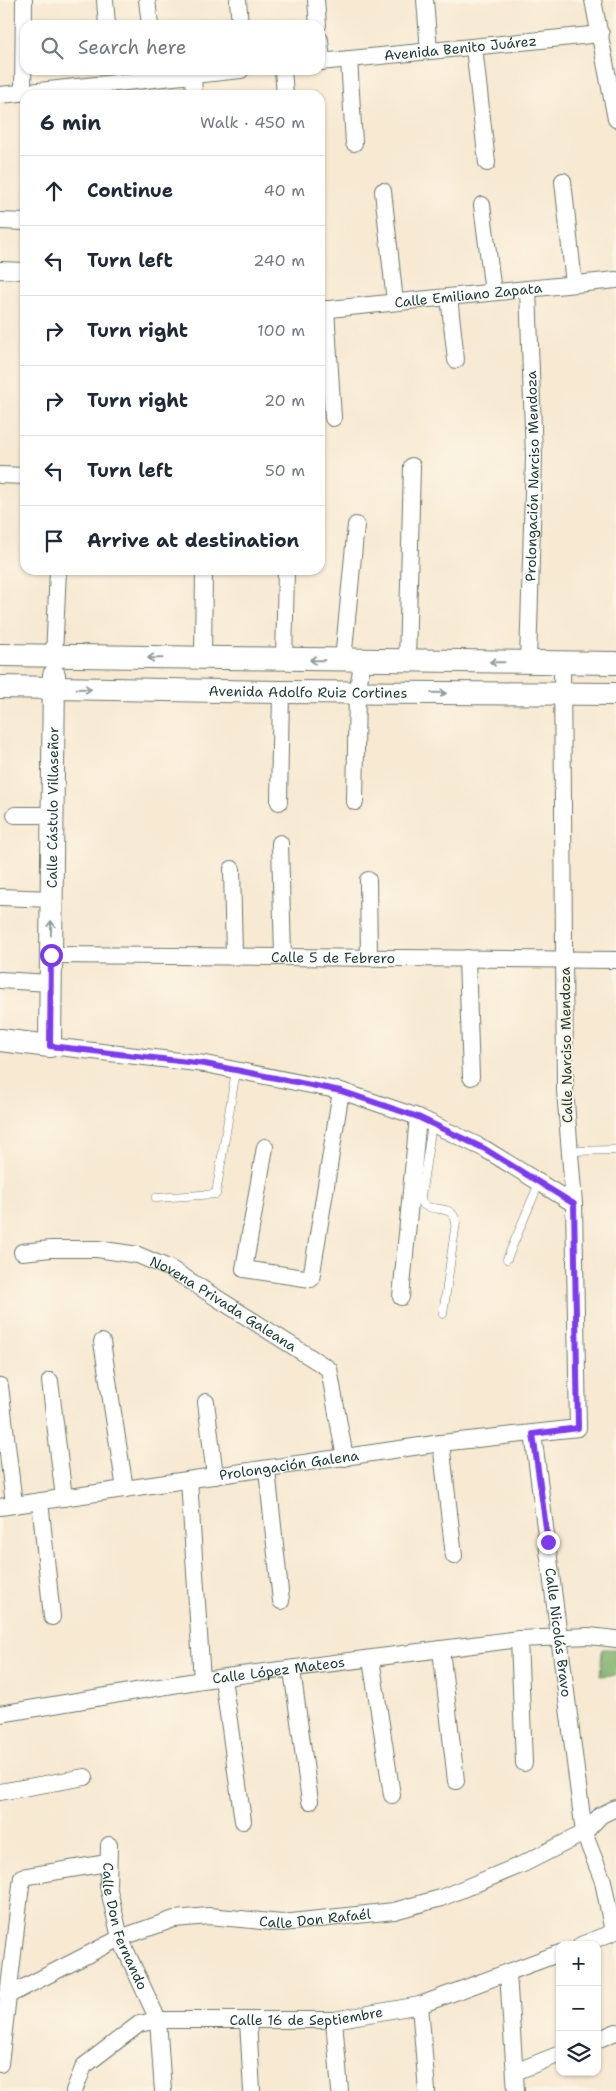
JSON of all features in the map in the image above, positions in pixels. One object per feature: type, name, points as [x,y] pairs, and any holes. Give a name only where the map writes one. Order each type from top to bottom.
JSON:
[{"type":"street","points":[[24,0],[24,20]]},
{"type":"street","points":[[105,0],[107,20]]},
{"type":"street","points":[[148,0],[150,20]]},
{"type":"street","points":[[238,0],[240,20]]},
{"type":"street","points":[[316,0],[318,20]]},
{"type":"street","points":[[425,0],[429,51]]},
{"type":"street","points":[[593,0],[616,119]]},
{"type":"street","name":"Avenida Benito Juárez","points":[[325,62],[601,34]]},
{"type":"street","points":[[474,47],[487,163]]},
{"type":"street","points":[[349,59],[354,143]]},
{"type":"street","points":[[22,75],[22,90]]},
{"type":"street","points":[[49,90],[111,76],[132,75]]},
{"type":"street","points":[[193,75],[194,90]]},
{"type":"street","points":[[283,75],[284,90]]},
{"type":"street","points":[[0,94],[20,92]]},
{"type":"street","points":[[563,181],[574,284]]},
{"type":"street","points":[[383,191],[395,302]]},
{"type":"street","points":[[482,205],[493,292]]},
{"type":"street","points":[[0,221],[20,222]]},
{"type":"street","points":[[0,270],[20,270]]},
{"type":"street","name":"Calle Emiliano Zapata","points":[[325,313],[395,302],[616,280]]},
{"type":"street","name":"Prolongación Narciso Mendoza","points":[[528,289],[534,457],[528,662]]},
{"type":"street","points":[[449,296],[456,360]]},
{"type":"street","points":[[325,325],[333,418]]},
{"type":"street","points":[[408,661],[412,466]]},
{"type":"street","points":[[0,475],[20,476]]},
{"type":"street","points":[[354,802],[357,692],[353,660],[356,525]]},
{"type":"street","name":"Calle Cástulo Villaseñor","points":[[50,1046],[54,656],[58,575]]},
{"type":"street","points":[[203,659],[204,575]]},
{"type":"street","points":[[284,660],[286,575]]},
{"type":"street","points":[[0,655],[616,663]]},
{"type":"street","name":"Calle Narciso Mendoza","points":[[562,663],[565,1090],[574,1204],[578,1428]]},
{"type":"street","name":"Avenida Adolfo Ruiz Cortines","points":[[0,687],[281,692],[616,694]]},
{"type":"street","points":[[279,802],[281,692]]},
{"type":"street","points":[[15,815],[52,815]]},
{"type":"street","points":[[280,843],[283,956]]},
{"type":"street","points":[[232,869],[234,956]]},
{"type":"street","points":[[368,880],[369,958]]},
{"type":"street","points":[[0,897],[51,899]]},
{"type":"street","name":"Calle 5 de Febrero","points":[[51,955],[616,960]]},
{"type":"street","points":[[466,958],[470,1077]]},
{"type":"street","points":[[0,980],[50,983]]},
{"type":"street","points":[[0,1040],[205,1064],[341,1091],[425,1120],[485,1149],[574,1204]]},
{"type":"street","points":[[265,1147],[244,1269],[311,1279],[341,1091]]},
{"type":"street","points":[[401,1297],[425,1120]]},
{"type":"street","name":"Novena Privada Galeana","points":[[22,1252],[51,1249],[97,1250],[138,1255],[171,1269],[329,1369],[345,1458]]},
{"type":"street","points":[[102,1342],[125,1489]]},
{"type":"street","points":[[50,1381],[64,1498]]},
{"type":"street","points":[[0,1386],[7,1506]]},
{"type":"street","points":[[206,1402],[215,1476]]},
{"type":"street","name":"Prolongación Galena","points":[[7,1506],[267,1470],[441,1443],[578,1428]]},
{"type":"street","name":"Calle Nicolás Bravo","points":[[533,1434],[584,1833],[603,1882],[614,1932]]},
{"type":"street","points":[[441,1443],[454,1556]]},
{"type":"street","points":[[267,1470],[281,1601]]},
{"type":"street","points":[[189,1480],[202,1680]]},
{"type":"street","points":[[40,1501],[52,1618]]},
{"type":"street","name":"Calle López Mateos","points":[[0,1714],[202,1680],[292,1670],[441,1648],[519,1639],[589,1636],[616,1638]]},
{"type":"street","points":[[519,1639],[524,1763]]},
{"type":"street","points":[[441,1648],[456,1780]]},
{"type":"street","points":[[371,1659],[392,1795]]},
{"type":"street","points":[[292,1670],[310,1801]]},
{"type":"street","points":[[223,1678],[243,1821]]},
{"type":"street","points":[[0,1788],[0,1792],[85,1777]]},
{"type":"street","name":"Calle Don Rafaél","points":[[7,1996],[120,1938],[174,1919],[209,1916],[282,1924],[394,1911],[460,1890],[523,1864],[584,1833],[601,1815],[616,1808]]},
{"type":"street","points":[[107,1863],[109,1845]]},
{"type":"street","name":"Calle Don Fernando","points":[[0,2064],[22,1877],[107,1863],[108,1886],[120,1938],[158,2020]]},
{"type":"street","points":[[591,1941],[614,1932]]},
{"type":"street","name":"Calle 16 de Septiembre","points":[[74,2091],[84,2066],[139,2024],[158,2020],[334,2020],[420,2005],[508,1974],[556,1955]]},
{"type":"street","points":[[508,1974],[516,2091]]},
{"type":"street","points":[[420,2005],[427,2091]]},
{"type":"street","points":[[158,2020],[163,2091]]},
{"type":"street","points":[[334,2020],[340,2091]]},
{"type":"street","points":[[248,2021],[252,2091]]},
{"type":"street","points":[[601,2038],[616,2032]]},
{"type":"street","points":[[515,2072],[556,2056]]},
{"type":"lane","points":[[156,1198],[216,1194],[236,1070]]},
{"type":"lane","points":[[425,1120],[422,1204],[427,1208],[449,1210],[454,1215],[456,1222],[443,1314]]},
{"type":"lane","points":[[570,1151],[616,1150]]},
{"type":"lane","points":[[507,1258],[539,1183]]},
{"type":"green space","points":[[602,1649],[616,1649],[616,1675],[600,1676]]},
{"type":"route","points":[[51,955],[50,1046],[205,1064],[341,1091],[418,1117],[485,1149],[574,1204],[578,1428],[533,1434],[548,1542]]}]
